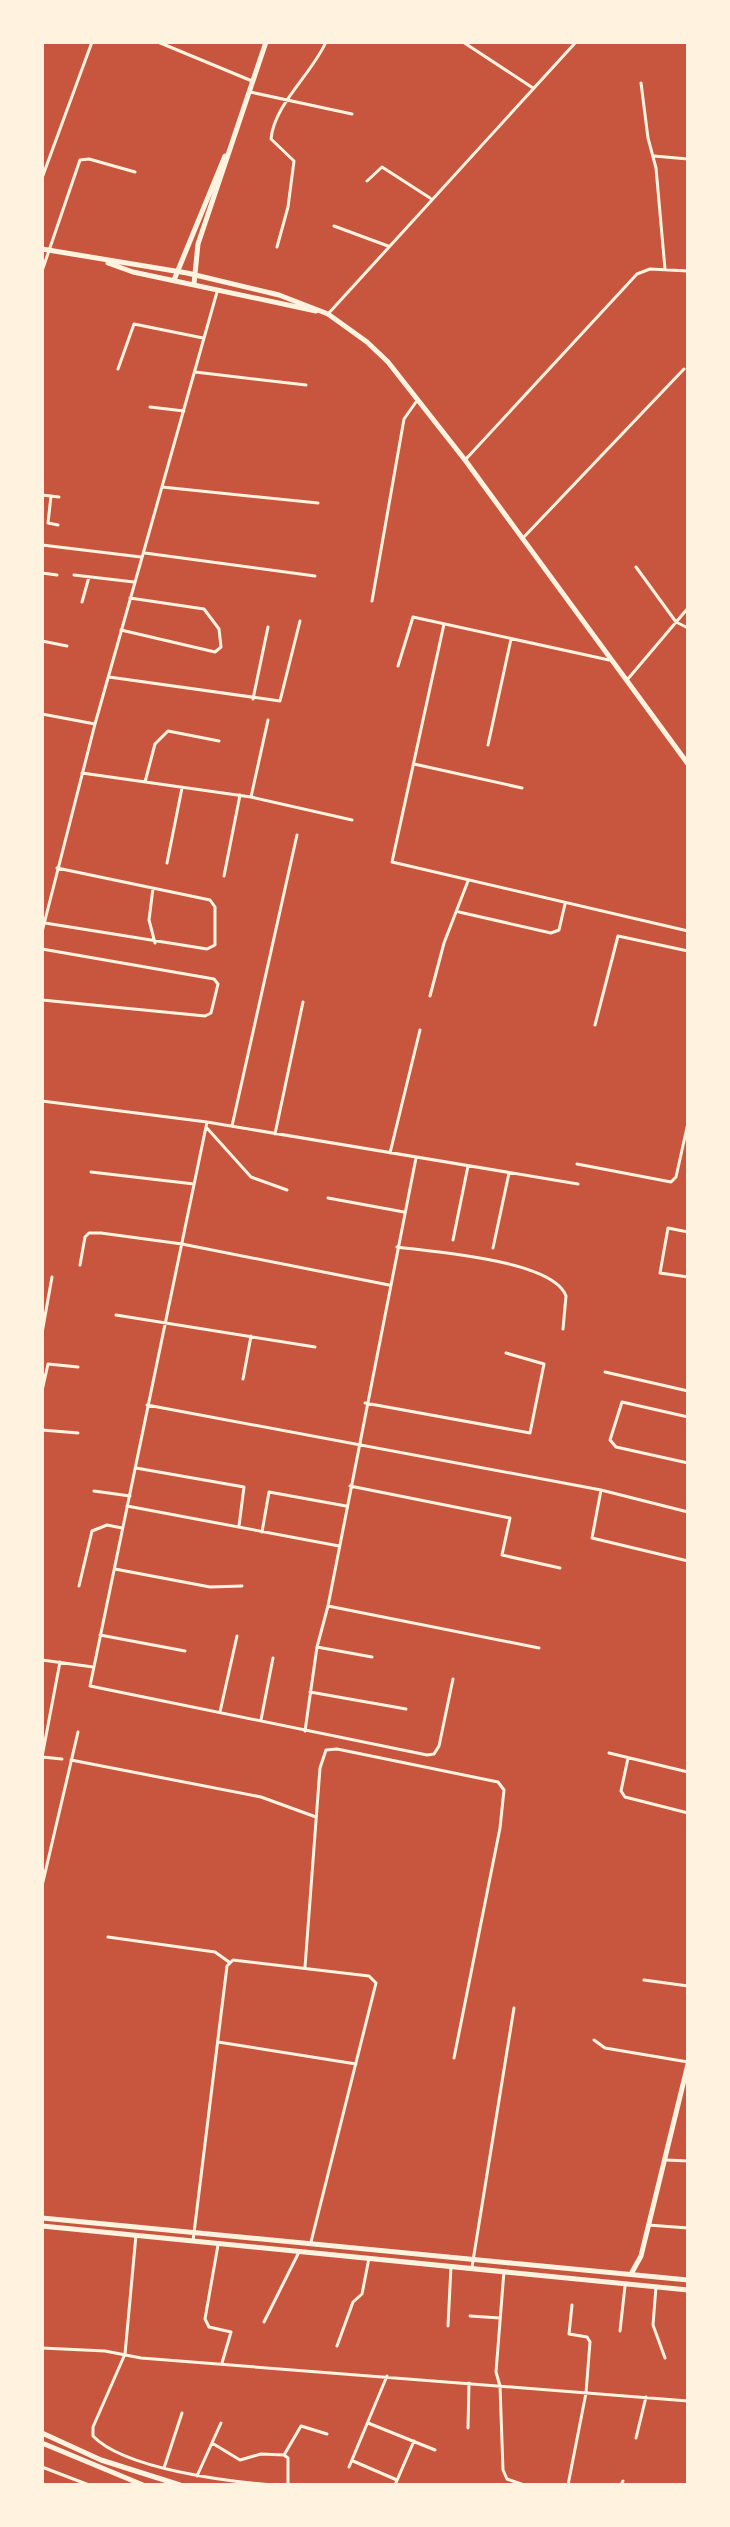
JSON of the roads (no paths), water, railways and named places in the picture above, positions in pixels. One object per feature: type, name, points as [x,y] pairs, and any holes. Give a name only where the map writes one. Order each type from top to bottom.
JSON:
[{"type":"main road","points":[[194,284],[198,244],[266,42]]},
{"type":"main road","points":[[174,280],[232,141]]},
{"type":"main road","points":[[46,250],[177,271],[279,295],[328,314],[388,362],[416,402],[465,460],[688,764]]},
{"type":"main road","points":[[107,262],[117,268],[319,311]]},
{"type":"main road","points":[[629,2275],[641,2256],[685,2093],[688,2063]]},
{"type":"main road","points":[[42,2218],[688,2280]]},
{"type":"main road","points":[[42,2228],[688,2290]]},
{"type":"main road","points":[[641,2256],[645,2277]]},
{"type":"main road","points":[[42,2433],[101,2460],[180,2485]]},
{"type":"main road","points":[[42,2443],[143,2485]]},
{"type":"street","points":[[42,178],[92,42]]},
{"type":"street","points":[[158,42],[252,81]]},
{"type":"street","points":[[277,247],[288,207],[294,161],[271,139],[281,108],[290,101],[326,42]]},
{"type":"street","points":[[463,42],[533,88]]},
{"type":"street","points":[[328,314],[430,198],[576,42]]},
{"type":"street","points":[[641,83],[648,138],[654,156],[665,270]]},
{"type":"street","points":[[248,92],[352,114]]},
{"type":"street","points":[[654,156],[688,159]]},
{"type":"street","points":[[42,271],[46,250],[80,160],[89,159],[135,172]]},
{"type":"street","points":[[367,181],[382,167],[430,198]]},
{"type":"street","points":[[334,226],[388,246]]},
{"type":"street","points":[[465,460],[637,274],[644,270],[688,271]]},
{"type":"street","points":[[42,932],[95,724],[218,289]]},
{"type":"street","points":[[118,369],[131,326],[136,323],[203,338]]},
{"type":"street","points":[[522,539],[684,369]]},
{"type":"street","points":[[195,372],[306,385]]},
{"type":"street","points":[[372,601],[404,419],[416,402]]},
{"type":"street","points":[[150,407],[184,411]]},
{"type":"street","points":[[162,487],[318,503]]},
{"type":"street","points":[[42,495],[59,497]]},
{"type":"street","points":[[51,496],[45,523],[58,525]]},
{"type":"street","points":[[42,545],[315,576]]},
{"type":"street","points":[[636,567],[676,622],[688,628]]},
{"type":"street","points":[[42,573],[57,575]]},
{"type":"street","points":[[74,575],[134,582]]},
{"type":"street","points":[[82,602],[89,577]]},
{"type":"street","points":[[121,630],[215,652],[221,647],[219,629],[204,609],[130,598]]},
{"type":"street","points":[[627,680],[688,608]]},
{"type":"street","points":[[398,666],[410,618],[613,661]]},
{"type":"street","points":[[108,677],[276,702],[282,699],[300,621]]},
{"type":"street","points":[[444,624],[392,862],[688,931]]},
{"type":"street","points":[[253,699],[268,627]]},
{"type":"street","points":[[488,745],[511,639]]},
{"type":"street","points":[[42,641],[67,646]]},
{"type":"street","points":[[42,714],[95,724]]},
{"type":"street","points":[[251,797],[268,720]]},
{"type":"street","points":[[145,782],[158,738],[168,731],[219,741]]},
{"type":"street","points":[[414,764],[522,788]]},
{"type":"street","points":[[82,773],[240,795],[352,820]]},
{"type":"street","points":[[167,863],[182,788]]},
{"type":"street","points":[[224,876],[240,795]]},
{"type":"street","points":[[232,1126],[297,835]]},
{"type":"street","points":[[44,923],[155,943],[211,949],[215,945],[215,907],[210,900],[57,868]]},
{"type":"street","points":[[430,996],[444,943],[459,912],[468,881]]},
{"type":"street","points":[[153,888],[149,920],[155,943]]},
{"type":"street","points":[[459,912],[551,933],[559,930],[565,904]]},
{"type":"street","points":[[595,1025],[618,936],[688,951]]},
{"type":"street","points":[[42,949],[214,979],[218,984],[211,1013],[205,1016],[42,1000]]},
{"type":"street","points":[[275,1134],[303,1002]]},
{"type":"street","points":[[390,1153],[420,1030]]},
{"type":"street","points":[[42,1101],[232,1126],[578,1184]]},
{"type":"street","points":[[577,1164],[671,1182],[676,1177],[688,1123]]},
{"type":"street","points":[[206,1124],[93,1667],[92,1689],[434,1754],[439,1746],[453,1679]]},
{"type":"street","points":[[206,1124],[251,1177],[287,1190]]},
{"type":"street","points":[[305,1731],[317,1647],[328,1606],[365,1403],[416,1158]]},
{"type":"street","points":[[453,1240],[468,1166]]},
{"type":"street","points":[[91,1172],[194,1184]]},
{"type":"street","points":[[493,1248],[509,1172]]},
{"type":"street","points":[[328,1198],[404,1212]]},
{"type":"street","points":[[688,1232],[668,1228],[660,1273],[688,1277]]},
{"type":"street","points":[[80,1265],[85,1237],[89,1233],[182,1244],[389,1285]]},
{"type":"street","points":[[397,1247],[524,1268],[553,1278],[566,1296],[563,1329]]},
{"type":"street","points":[[42,1333],[52,1277]]},
{"type":"street","points":[[116,1315],[315,1347]]},
{"type":"street","points":[[243,1379],[251,1336]]},
{"type":"street","points":[[365,1403],[530,1433],[544,1364],[506,1353]]},
{"type":"street","points":[[42,1391],[48,1364],[78,1367]]},
{"type":"street","points":[[605,1372],[688,1391]]},
{"type":"street","points":[[688,1417],[622,1402],[610,1440],[616,1447],[688,1463]]},
{"type":"street","points":[[147,1405],[601,1490],[688,1512]]},
{"type":"street","points":[[42,1430],[78,1433]]},
{"type":"street","points":[[136,1468],[244,1487],[239,1526]]},
{"type":"street","points":[[350,1486],[510,1518],[502,1555],[560,1568]]},
{"type":"street","points":[[601,1490],[592,1538],[688,1561]]},
{"type":"street","points":[[94,1491],[130,1496]]},
{"type":"street","points":[[262,1532],[269,1492],[346,1506]]},
{"type":"street","points":[[127,1506],[339,1546]]},
{"type":"street","points":[[79,1586],[92,1531],[107,1525],[123,1528]]},
{"type":"street","points":[[115,1569],[210,1587],[242,1586]]},
{"type":"street","points":[[328,1606],[539,1648]]},
{"type":"street","points":[[100,1635],[185,1651]]},
{"type":"street","points":[[220,1712],[237,1636]]},
{"type":"street","points":[[317,1647],[372,1657]]},
{"type":"street","points":[[261,1720],[273,1658]]},
{"type":"street","points":[[42,1660],[93,1667]]},
{"type":"street","points":[[60,1662],[42,1757],[62,1759]]},
{"type":"street","points":[[310,1692],[406,1709]]},
{"type":"street","points":[[42,1886],[78,1732]]},
{"type":"street","points":[[305,1967],[320,1768],[330,1748],[502,1786],[504,1795],[494,1859],[454,2058]]},
{"type":"street","points":[[609,1753],[688,1772]]},
{"type":"street","points":[[628,1758],[621,1791],[625,1797],[688,1813]]},
{"type":"street","points":[[71,1760],[261,1797],[317,1817]]},
{"type":"street","points":[[108,1937],[215,1952],[229,1962],[305,1967],[369,1976],[376,1983],[311,2244]]},
{"type":"street","points":[[193,2241],[229,1962]]},
{"type":"street","points":[[644,1980],[688,1986]]},
{"type":"street","points":[[472,2267],[514,2008]]},
{"type":"street","points":[[594,2040],[605,2048],[688,2063]]},
{"type":"street","points":[[218,2042],[356,2064]]},
{"type":"street","points":[[666,2160],[688,2161]]},
{"type":"street","points":[[648,2225],[688,2228]]},
{"type":"street","points":[[136,2235],[125,2354],[93,2427],[93,2436],[164,2468],[197,2476],[275,2485]]},
{"type":"street","points":[[219,2243],[205,2319],[209,2327],[231,2332],[222,2363]]},
{"type":"street","points":[[264,2322],[299,2251]]},
{"type":"street","points":[[337,2346],[353,2302],[362,2294],[369,2258]]},
{"type":"street","points":[[448,2326],[451,2265]]},
{"type":"street","points":[[504,2271],[496,2372],[500,2386],[504,2474],[509,2481],[524,2485]]},
{"type":"street","points":[[620,2331],[625,2286]]},
{"type":"street","points":[[656,2287],[653,2325],[665,2358]]},
{"type":"street","points":[[568,2485],[586,2393],[590,2340],[569,2334],[572,2305]]},
{"type":"street","points":[[470,2316],[500,2318]]},
{"type":"street","points":[[42,2348],[688,2401]]},
{"type":"street","points":[[349,2467],[387,2376]]},
{"type":"street","points":[[468,2428],[469,2383]]},
{"type":"street","points":[[636,2438],[646,2397]]},
{"type":"street","points":[[164,2468],[182,2413]]},
{"type":"street","points":[[197,2476],[221,2423]]},
{"type":"street","points":[[368,2423],[435,2450]]},
{"type":"street","points":[[284,2455],[301,2426],[327,2434]]},
{"type":"street","points":[[352,2460],[396,2482],[414,2441]]},
{"type":"street","points":[[212,2443],[240,2460],[261,2454],[284,2455],[288,2458],[288,2485]]},
{"type":"street","points":[[42,2467],[89,2485]]},
{"type":"street","points":[[65,2485],[68,2478]]}]
